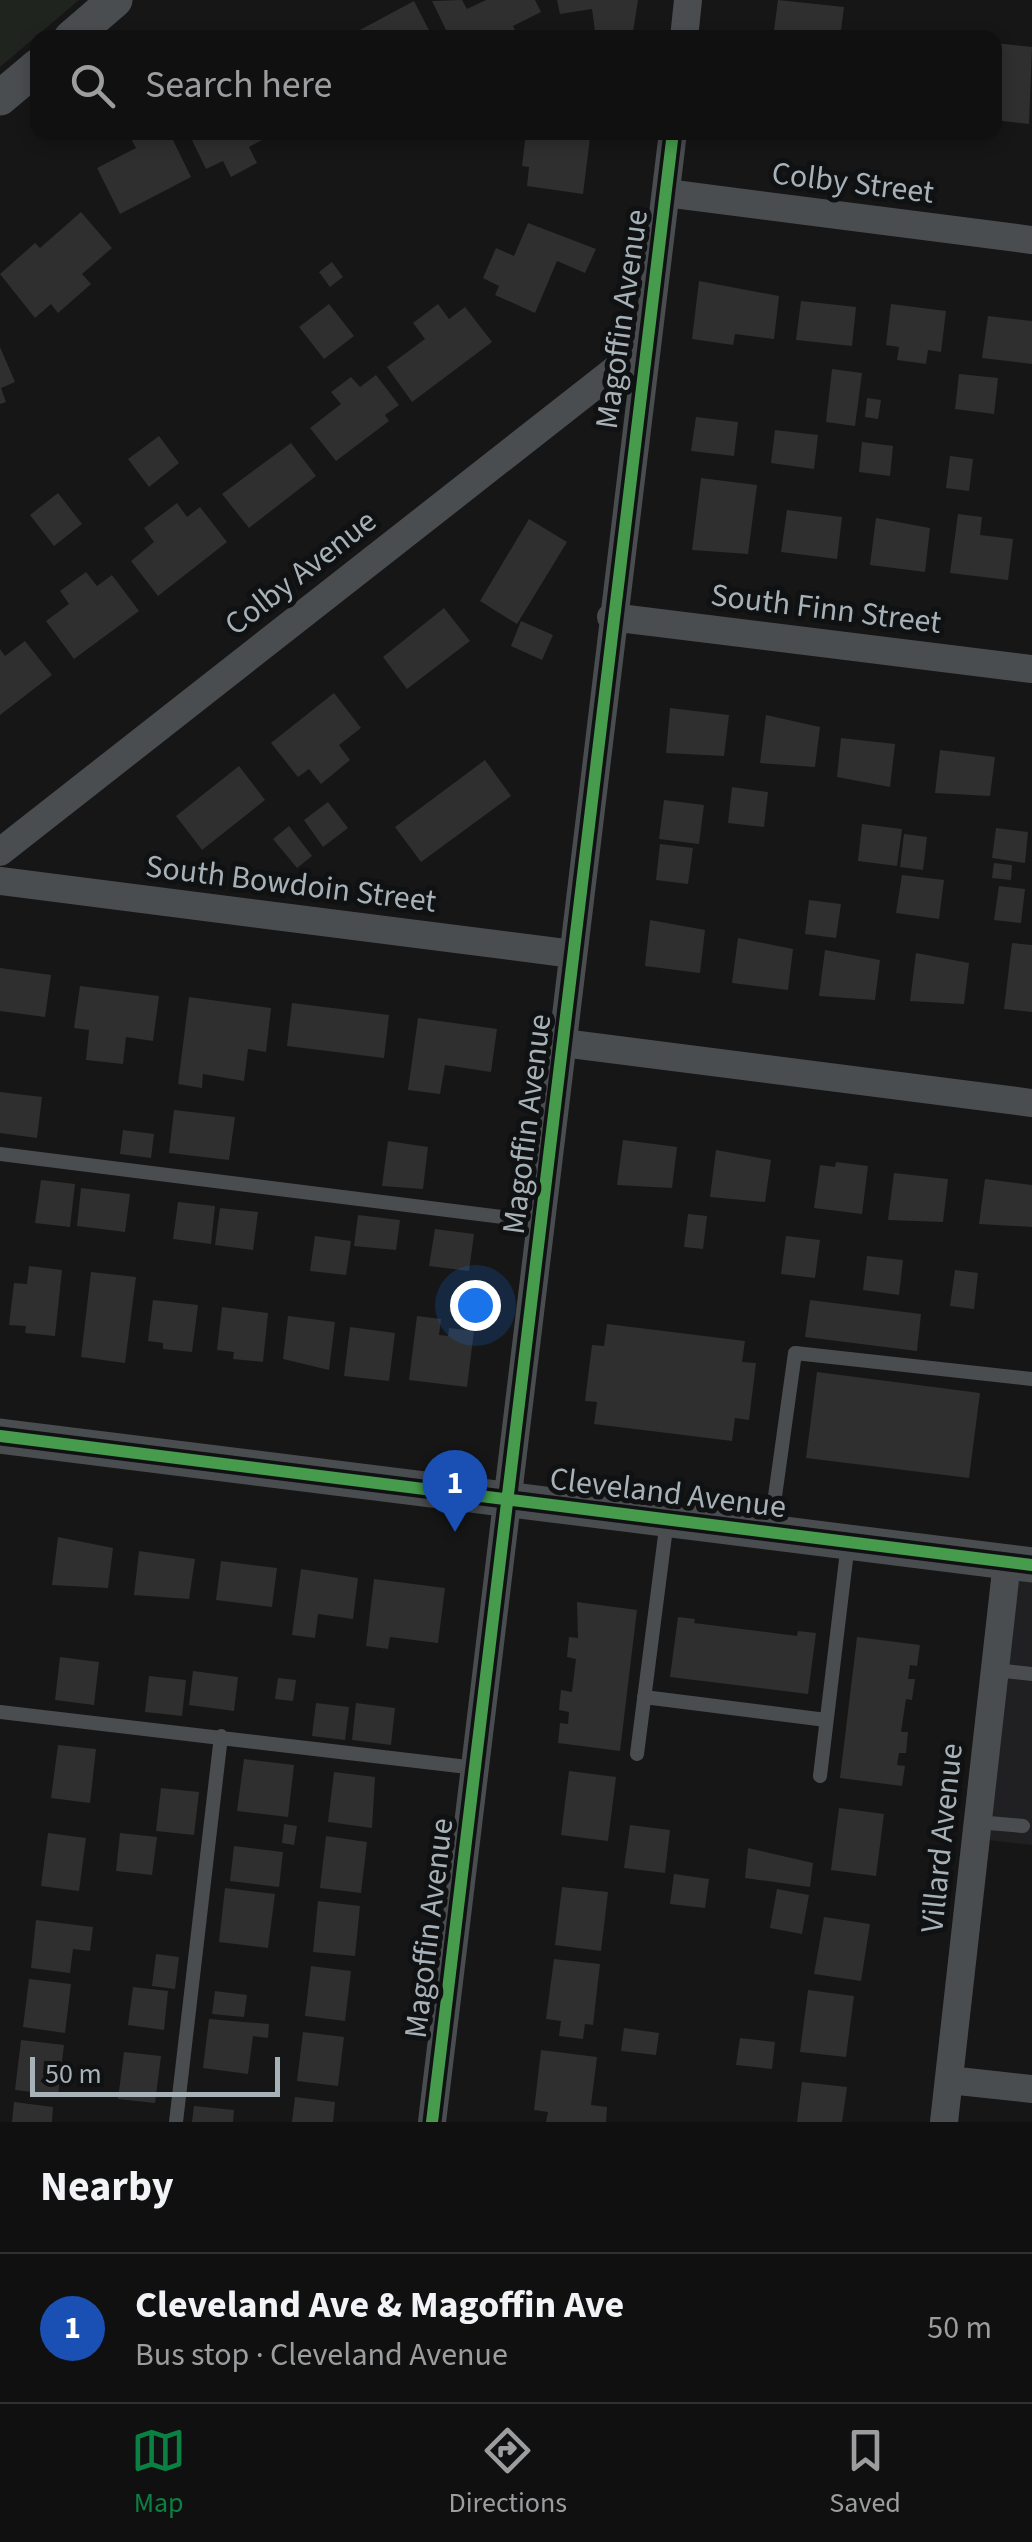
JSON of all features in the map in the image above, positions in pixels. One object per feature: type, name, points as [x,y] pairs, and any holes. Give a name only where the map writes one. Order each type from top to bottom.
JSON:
[{"type":"street","points":[[79,30],[115,0]]},
{"type":"street","points":[[685,30],[688,0]]},
{"type":"street","points":[[0,98],[30,73]]},
{"type":"street","name":"Magoffin Avenue","points":[[432,2122],[672,140]]},
{"type":"street","name":"Colby Street","points":[[666,193],[1032,240]]},
{"type":"street","name":"Colby Avenue","points":[[0,852],[644,347]]},
{"type":"street","name":"South Finn Street","points":[[612,617],[1032,670]]},
{"type":"street","name":"South Bowdoin Street","points":[[0,881],[574,954]]},
{"type":"street","points":[[562,1044],[1032,1102]]},
{"type":"street","name":"Cleveland Avenue","points":[[0,1437],[1020,1564]]},
{"type":"street","name":"Villard Avenue","points":[[944,2122],[995,1670],[1020,1564]]},
{"type":"street","points":[[949,2080],[1032,2089]]},
{"type":"lane","points":[[0,1154],[542,1222]]},
{"type":"lane","points":[[770,1532],[795,1353],[1032,1379]]},
{"type":"lane","points":[[637,1754],[666,1520]]},
{"type":"lane","points":[[820,1776],[848,1542]]},
{"type":"lane","points":[[995,1670],[1032,1674]]},
{"type":"lane","points":[[644,1697],[826,1720]]},
{"type":"lane","points":[[0,1712],[476,1768]]},
{"type":"lane","points":[[176,2122],[221,1736]]},
{"type":"lane","points":[[977,1822],[1022,1826]]},
{"type":"shaded area","points":[[0,0],[79,0],[44,30],[30,30],[30,42],[0,67]]},
{"type":"shaded area","points":[[1000,1559],[1032,1563],[1032,1845],[969,1838]]},
{"type":"building","points":[[462,0],[467,9],[486,0],[535,0],[541,12],[513,26],[515,30],[446,30],[432,1]]},
{"type":"building","points":[[557,0],[638,0],[633,30],[595,30],[592,9],[560,14]]},
{"type":"building","points":[[778,0],[844,7],[841,30],[774,30]]},
{"type":"building","points":[[414,1],[429,30],[360,30]]},
{"type":"building","points":[[1002,44],[1032,47],[1029,124],[1002,121]]},
{"type":"building","points":[[132,140],[173,140],[191,177],[120,214],[97,168],[136,148]]},
{"type":"building","points":[[192,140],[262,140],[249,147],[257,163],[231,177],[223,161],[206,169]]},
{"type":"building","points":[[525,140],[590,140],[583,194],[527,186],[529,167],[522,166]]},
{"type":"building","points":[[81,212],[112,248],[82,274],[91,284],[58,313],[51,304],[35,318],[0,274],[35,243],[40,248]]},
{"type":"building","points":[[528,223],[596,249],[585,273],[557,261],[535,313],[495,295],[499,286],[483,278],[496,248],[514,256]]},
{"type":"building","points":[[332,262],[343,277],[330,287],[319,272]]},
{"type":"building","points":[[699,281],[779,296],[774,339],[735,334],[733,345],[692,339]]},
{"type":"building","points":[[801,301],[856,307],[852,346],[796,340]]},
{"type":"building","points":[[329,304],[354,336],[324,359],[299,327]]},
{"type":"building","points":[[438,304],[449,319],[465,307],[492,342],[412,402],[387,367],[425,339],[413,323]]},
{"type":"building","points":[[891,304],[946,311],[941,352],[928,350],[926,364],[897,360],[899,347],[886,345]]},
{"type":"building","points":[[988,316],[1032,321],[1032,364],[982,358]]},
{"type":"building","points":[[0,347],[15,382],[1,388],[6,402],[0,404]]},
{"type":"building","points":[[832,369],[862,373],[855,426],[826,422]]},
{"type":"building","points":[[959,374],[998,378],[994,414],[955,409]]},
{"type":"building","points":[[376,375],[399,405],[385,415],[389,421],[336,461],[310,428],[341,404],[331,392],[351,377],[360,387]]},
{"type":"building","points":[[867,398],[881,400],[878,419],[865,417]]},
{"type":"building","points":[[696,417],[738,422],[734,456],[691,451]]},
{"type":"building","points":[[775,430],[818,435],[814,469],[771,463]]},
{"type":"building","points":[[159,436],[179,463],[149,487],[128,459]]},
{"type":"building","points":[[862,442],[893,446],[890,476],[859,472]]},
{"type":"building","points":[[291,443],[316,476],[249,528],[222,494]]},
{"type":"building","points":[[950,456],[973,459],[969,491],[946,488]]},
{"type":"building","points":[[701,478],[757,485],[748,554],[692,550]]},
{"type":"building","points":[[58,493],[82,524],[54,546],[30,515]]},
{"type":"building","points":[[177,503],[187,517],[200,507],[227,542],[158,596],[131,561],[154,542],[144,528]]},
{"type":"building","points":[[787,510],[842,517],[837,559],[781,552]]},
{"type":"building","points":[[958,514],[982,517],[980,535],[1013,539],[1008,580],[950,573]]},
{"type":"building","points":[[876,518],[930,528],[925,572],[870,565]]},
{"type":"building","points":[[529,519],[567,542],[517,624],[480,601]]},
{"type":"building","points":[[86,572],[97,586],[112,575],[139,611],[74,659],[46,621],[69,604],[60,591]]},
{"type":"building","points":[[444,608],[470,641],[407,689],[383,657]]},
{"type":"building","points":[[521,621],[553,635],[542,660],[511,646]]},
{"type":"building","points":[[25,641],[52,675],[0,715],[0,649],[5,656]]},
{"type":"building","points":[[334,693],[361,728],[339,745],[350,760],[321,784],[309,769],[298,777],[271,743]]},
{"type":"building","points":[[670,708],[729,715],[724,756],[666,753]]},
{"type":"building","points":[[766,715],[820,727],[815,767],[760,763]]},
{"type":"building","points":[[841,738],[895,744],[890,787],[837,777]]},
{"type":"building","points":[[940,750],[995,757],[990,796],[935,793]]},
{"type":"building","points":[[485,760],[511,796],[421,862],[395,827]]},
{"type":"building","points":[[239,766],[265,800],[202,850],[176,816]]},
{"type":"building","points":[[732,787],[768,792],[764,827],[728,823]]},
{"type":"building","points":[[664,800],[704,805],[699,844],[659,839]]},
{"type":"building","points":[[328,802],[348,828],[323,847],[304,820]]},
{"type":"building","points":[[862,824],[902,829],[897,866],[858,861]]},
{"type":"building","points":[[289,826],[312,856],[297,868],[273,839]]},
{"type":"building","points":[[996,828],[1028,832],[1025,863],[992,858]]},
{"type":"building","points":[[904,834],[927,837],[923,870],[900,867]]},
{"type":"building","points":[[660,844],[693,848],[688,884],[656,880]]},
{"type":"building","points":[[994,863],[1012,865],[1011,880],[992,878]]},
{"type":"building","points":[[902,875],[944,880],[939,919],[896,913]]},
{"type":"building","points":[[999,886],[1025,889],[1021,923],[994,920]]},
{"type":"building","points":[[809,900],[841,904],[836,938],[805,934]]},
{"type":"building","points":[[650,920],[705,930],[700,973],[645,966]]},
{"type":"building","points":[[738,938],[793,949],[788,990],[732,983]]},
{"type":"building","points":[[1012,943],[1032,945],[1032,1012],[1004,1009]]},
{"type":"building","points":[[825,950],[880,960],[875,1000],[819,996]]},
{"type":"building","points":[[916,953],[969,963],[964,1004],[910,1001]]},
{"type":"building","points":[[0,968],[51,975],[45,1017],[0,1011]]},
{"type":"building","points":[[80,986],[159,996],[153,1041],[126,1037],[123,1064],[86,1060],[89,1030],[74,1028]]},
{"type":"building","points":[[189,997],[271,1008],[266,1052],[248,1049],[244,1081],[203,1074],[202,1088],[178,1084]]},
{"type":"building","points":[[292,1003],[389,1015],[384,1058],[287,1046]]},
{"type":"building","points":[[418,1018],[497,1029],[491,1072],[445,1065],[440,1094],[408,1090]]},
{"type":"building","points":[[0,1092],[42,1097],[37,1138],[0,1133]]},
{"type":"building","points":[[174,1110],[235,1117],[229,1160],[169,1153]]},
{"type":"building","points":[[123,1130],[154,1134],[151,1158],[120,1154]]},
{"type":"building","points":[[623,1140],[677,1147],[672,1188],[617,1185]]},
{"type":"building","points":[[388,1141],[428,1147],[423,1189],[382,1186]]},
{"type":"building","points":[[716,1150],[771,1160],[765,1202],[710,1197]]},
{"type":"building","points":[[836,1162],[868,1166],[862,1214],[814,1208],[820,1165],[835,1167]]},
{"type":"building","points":[[894,1173],[948,1179],[943,1222],[888,1220]]},
{"type":"building","points":[[985,1179],[1032,1185],[1032,1227],[979,1224]]},
{"type":"building","points":[[41,1180],[75,1184],[70,1227],[35,1223]]},
{"type":"building","points":[[81,1188],[130,1194],[125,1232],[77,1226]]},
{"type":"building","points":[[178,1202],[215,1206],[211,1244],[173,1239]]},
{"type":"building","points":[[220,1208],[258,1212],[253,1250],[215,1245]]},
{"type":"building","points":[[688,1214],[707,1216],[703,1249],[684,1247]]},
{"type":"building","points":[[358,1215],[400,1220],[396,1250],[354,1246]]},
{"type":"building","points":[[435,1229],[474,1234],[469,1271],[429,1266]]},
{"type":"building","points":[[315,1236],[351,1241],[346,1275],[310,1271]]},
{"type":"building","points":[[786,1236],[820,1240],[815,1278],[781,1274]]},
{"type":"building","points":[[867,1256],[903,1260],[899,1295],[863,1290]]},
{"type":"building","points":[[29,1266],[62,1270],[55,1336],[25,1333],[26,1326],[9,1325],[14,1283],[27,1284]]},
{"type":"building","points":[[955,1270],[978,1273],[974,1309],[950,1306]]},
{"type":"building","points":[[91,1272],[136,1277],[125,1363],[81,1357]]},
{"type":"building","points":[[153,1300],[198,1305],[192,1352],[163,1349],[163,1343],[148,1341]]},
{"type":"building","points":[[810,1300],[921,1314],[917,1351],[805,1337]]},
{"type":"building","points":[[222,1307],[268,1313],[263,1362],[233,1359],[234,1352],[217,1350]]},
{"type":"building","points":[[288,1316],[335,1322],[329,1370],[283,1359]]},
{"type":"building","points":[[417,1316],[441,1319],[439,1335],[448,1336],[449,1328],[474,1331],[467,1387],[409,1380]]},
{"type":"building","points":[[607,1324],[745,1341],[742,1362],[756,1363],[749,1420],[735,1418],[732,1441],[594,1424],[597,1402],[585,1401],[592,1345],[604,1346]]},
{"type":"building","points":[[350,1327],[395,1333],[389,1381],[344,1376]]},
{"type":"building","points":[[817,1372],[980,1393],[969,1478],[806,1458]]},
{"type":"building","points":[[58,1537],[113,1548],[108,1588],[52,1585]]},
{"type":"building","points":[[139,1551],[195,1559],[189,1599],[134,1595]]},
{"type":"building","points":[[221,1561],[277,1568],[272,1607],[216,1600]]},
{"type":"building","points":[[301,1569],[358,1578],[353,1619],[318,1614],[315,1638],[292,1635]]},
{"type":"building","points":[[374,1579],[445,1588],[438,1643],[390,1637],[388,1649],[366,1646]]},
{"type":"building","points":[[577,1602],[637,1610],[620,1751],[558,1743],[560,1723],[568,1724],[569,1712],[559,1710],[561,1690],[572,1692],[576,1659],[567,1657],[569,1637],[578,1638]]},
{"type":"building","points":[[678,1617],[695,1619],[694,1623],[797,1636],[798,1631],[816,1633],[808,1694],[670,1677]]},
{"type":"building","points":[[857,1637],[920,1645],[917,1666],[910,1665],[908,1679],[915,1679],[912,1700],[906,1699],[901,1732],[908,1732],[906,1753],[899,1753],[897,1765],[905,1766],[902,1786],[840,1778]]},
{"type":"building","points":[[60,1657],[99,1662],[94,1705],[55,1700]]},
{"type":"building","points":[[193,1671],[238,1677],[234,1711],[189,1705]]},
{"type":"building","points":[[149,1676],[186,1680],[182,1716],[145,1712]]},
{"type":"building","points":[[278,1678],[296,1680],[293,1701],[275,1699]]},
{"type":"building","points":[[316,1703],[349,1707],[345,1740],[312,1736]]},
{"type":"building","points":[[356,1703],[395,1708],[391,1745],[352,1740]]},
{"type":"building","points":[[58,1745],[96,1749],[90,1803],[51,1798]]},
{"type":"building","points":[[244,1759],[294,1765],[288,1817],[237,1811]]},
{"type":"building","points":[[569,1771],[616,1777],[608,1841],[561,1835]]},
{"type":"building","points":[[334,1772],[375,1777],[372,1828],[328,1822]]},
{"type":"building","points":[[161,1788],[199,1792],[194,1835],[156,1831]]},
{"type":"building","points":[[839,1808],[884,1814],[876,1876],[831,1870]]},
{"type":"building","points":[[284,1824],[297,1826],[294,1845],[282,1843]]},
{"type":"building","points":[[630,1825],[670,1830],[665,1873],[624,1868]]},
{"type":"building","points":[[48,1833],[86,1838],[79,1891],[41,1886]]},
{"type":"building","points":[[120,1833],[157,1837],[152,1875],[116,1871]]},
{"type":"building","points":[[326,1836],[367,1842],[361,1893],[320,1888]]},
{"type":"building","points":[[234,1846],[283,1852],[279,1887],[230,1881]]},
{"type":"building","points":[[748,1848],[813,1863],[810,1887],[745,1878]]},
{"type":"building","points":[[674,1874],[709,1879],[705,1908],[670,1904]]},
{"type":"building","points":[[562,1887],[608,1892],[601,1951],[555,1945]]},
{"type":"building","points":[[225,1888],[275,1894],[268,1948],[219,1942]]},
{"type":"building","points":[[777,1889],[809,1895],[802,1934],[770,1928]]},
{"type":"building","points":[[318,1901],[360,1906],[355,1956],[313,1952]]},
{"type":"building","points":[[824,1917],[870,1924],[861,1981],[814,1974]]},
{"type":"building","points":[[36,1920],[93,1927],[90,1951],[73,1949],[70,1973],[31,1968]]},
{"type":"building","points":[[156,1954],[179,1957],[175,1989],[152,1986]]},
{"type":"building","points":[[554,1959],[600,1964],[593,2025],[585,2024],[583,2039],[559,2036],[561,2021],[546,2019]]},
{"type":"building","points":[[311,1966],[351,1971],[345,2021],[305,2016]]},
{"type":"building","points":[[29,1979],[71,1984],[65,2033],[23,2027]]},
{"type":"building","points":[[133,1987],[168,1991],[164,2030],[128,2025]]},
{"type":"building","points":[[808,1990],[854,1996],[846,2057],[800,2052]]},
{"type":"building","points":[[215,1991],[247,1995],[244,2017],[212,2014]]},
{"type":"building","points":[[209,2019],[269,2024],[268,2038],[253,2036],[248,2074],[203,2068]]},
{"type":"building","points":[[624,2028],[659,2033],[656,2055],[621,2051]]},
{"type":"building","points":[[303,2032],[344,2037],[338,2086],[297,2081]]},
{"type":"building","points":[[740,2038],[775,2042],[772,2069],[736,2065]]},
{"type":"building","points":[[21,2040],[64,2045],[58,2095],[15,2090]]},
{"type":"building","points":[[541,2050],[597,2057],[591,2105],[607,2107],[606,2122],[546,2122],[548,2112],[534,2110]]},
{"type":"building","points":[[124,2052],[161,2056],[155,2103],[118,2099]]},
{"type":"building","points":[[802,2082],[847,2087],[842,2122],[797,2122]]},
{"type":"building","points":[[295,2097],[335,2102],[333,2122],[292,2122]]},
{"type":"building","points":[[14,2102],[53,2107],[52,2122],[12,2122]]},
{"type":"building","points":[[194,2106],[234,2110],[233,2122],[192,2122]]},
{"type":"cycle path","points":[[432,2122],[672,140]]},
{"type":"cycle path","points":[[0,1436],[1032,1565]]},
{"type":"place","name":"Cleveland Ave & Magoffin Ave","points":[[455,1532]]}]
